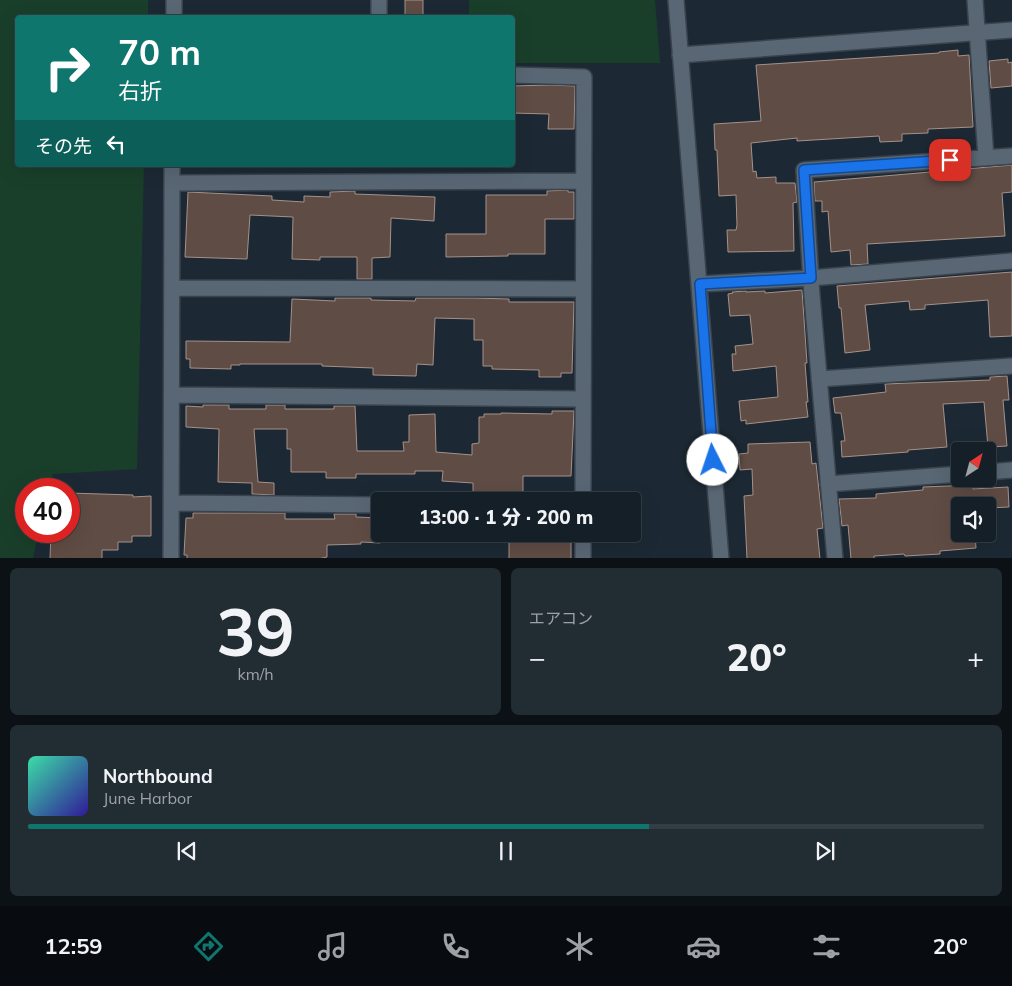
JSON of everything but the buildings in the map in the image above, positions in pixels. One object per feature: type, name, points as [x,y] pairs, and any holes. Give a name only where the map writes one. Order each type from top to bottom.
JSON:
[{"type":"street","points":[[174,0],[174,15]]},
{"type":"street","points":[[379,0],[379,15]]},
{"type":"street","points":[[676,0],[721,558]]},
{"type":"street","points":[[975,0],[986,158]]},
{"type":"street","points":[[680,56],[1012,30]]},
{"type":"street","points":[[515,75],[584,77],[583,492]]},
{"type":"street","points":[[835,558],[819,379],[804,170],[1012,156]]},
{"type":"street","points":[[172,167],[172,558]]},
{"type":"street","points":[[172,183],[584,182]]},
{"type":"street","points":[[700,284],[811,278],[1012,261]]},
{"type":"street","points":[[172,288],[583,290]]},
{"type":"street","points":[[819,379],[1012,366]]},
{"type":"street","points":[[172,396],[583,399]]},
{"type":"street","points":[[996,471],[1012,470]]},
{"type":"street","points":[[828,484],[951,475]]},
{"type":"street","points":[[172,503],[371,505]]},
{"type":"street","points":[[583,542],[583,558]]},
{"type":"green space","points":[[0,0],[148,0],[148,15],[15,15],[15,167],[144,167],[137,469],[53,474],[52,478],[15,478],[15,543],[36,543],[33,558],[0,558]]},
{"type":"green space","points":[[469,0],[655,0],[660,63],[515,63],[515,15],[469,15]]},
{"type":"route","points":[[713,460],[700,284],[811,278],[804,170],[950,160]]}]
